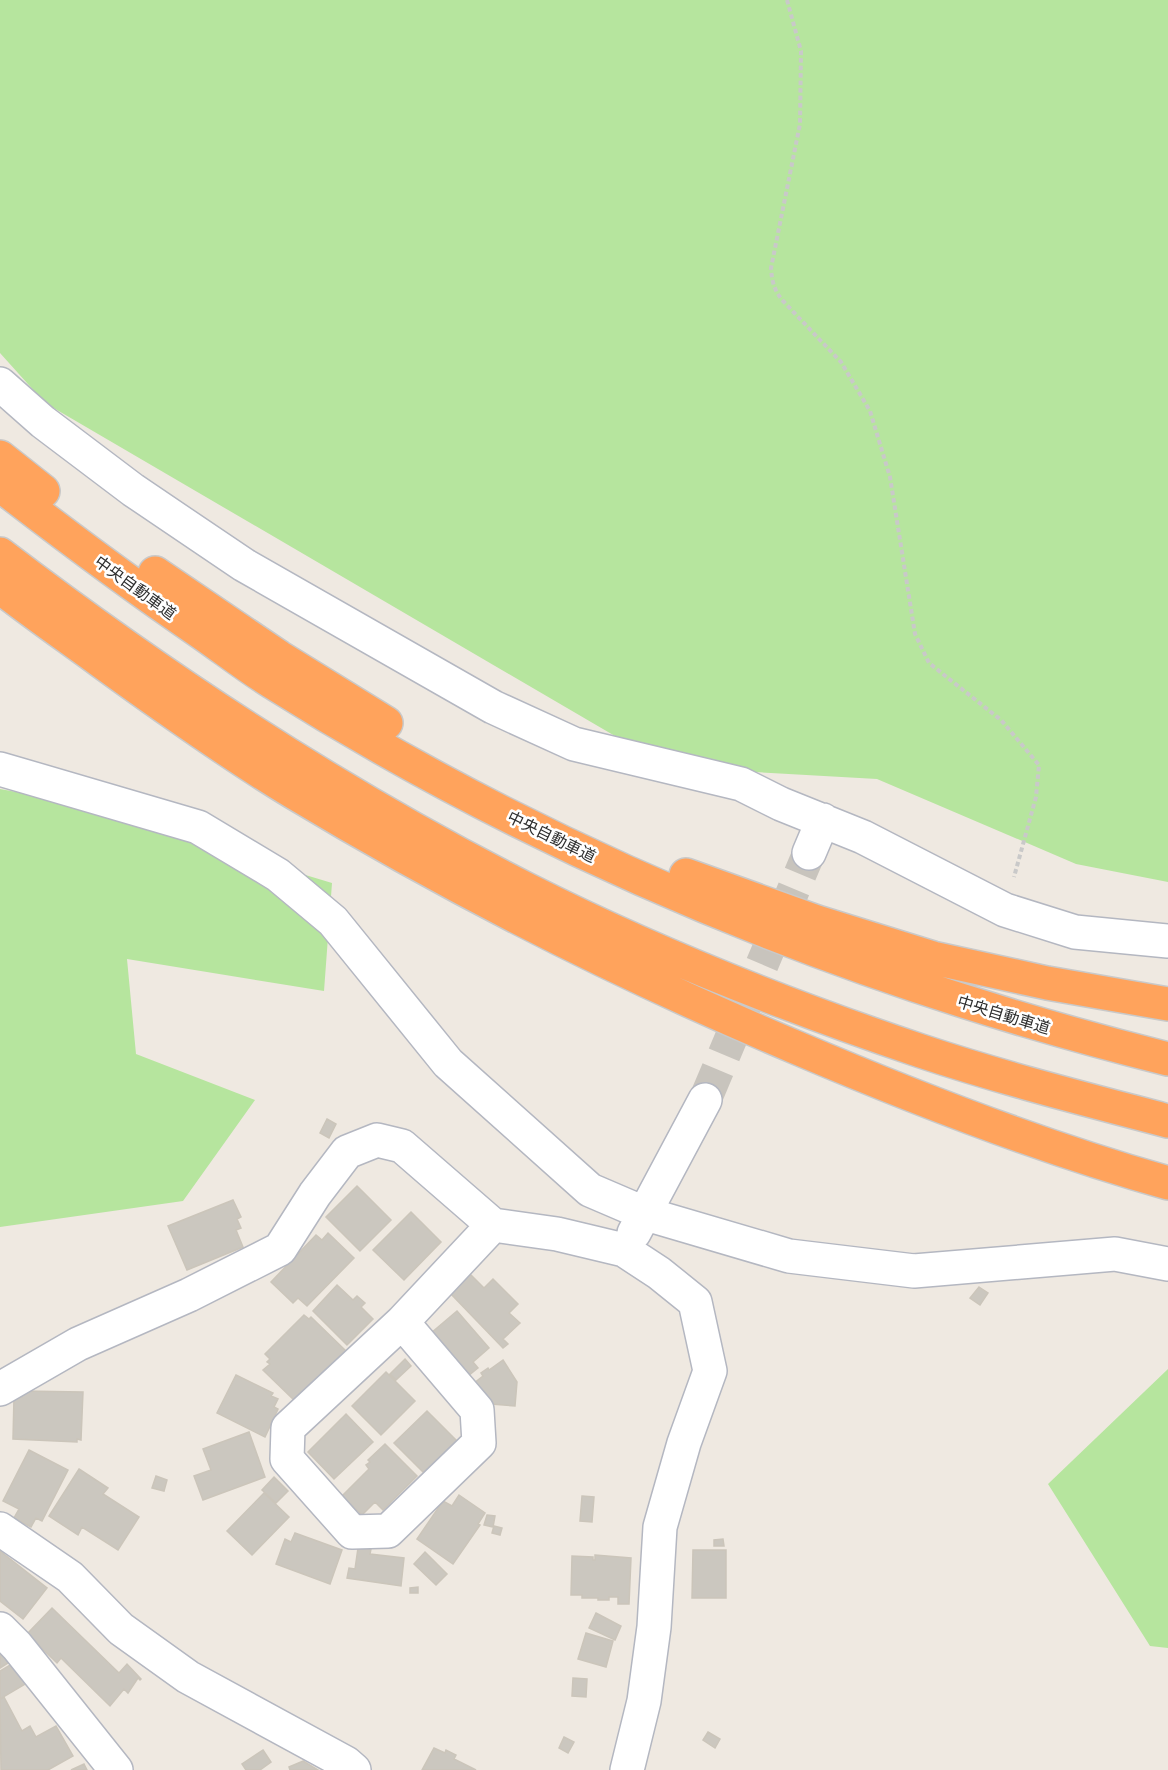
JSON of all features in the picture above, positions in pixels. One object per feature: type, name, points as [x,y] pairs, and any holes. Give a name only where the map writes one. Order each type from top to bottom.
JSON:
[{"type":"highway","points":[[0,457],[48,495],[164,579],[279,657],[415,741],[555,817],[693,878],[838,929],[933,958],[1047,983],[1168,1004]]},
{"type":"highway","name":"中央自動車道","points":[[0,485],[158,603],[272,681],[405,760],[547,836],[688,900],[829,956],[953,999],[1092,1040],[1168,1059]]},
{"type":"highway","points":[[0,554],[124,645],[247,729],[385,811],[526,889],[664,953],[796,1006],[922,1051],[1063,1093],[1168,1121]]},
{"type":"highway","points":[[0,587],[174,713],[292,791],[430,870],[572,946],[720,1016],[870,1079],[1005,1130],[1168,1183]]},
{"type":"street","points":[[0,384],[43,422],[124,483],[244,565],[493,707],[574,744],[741,784],[781,804],[823,820],[917,863],[1005,910],[1075,932],[1168,940]]},
{"type":"street","points":[[0,769],[198,827],[278,875],[333,921],[448,1063],[590,1190],[646,1214],[789,1256],[914,1271],[1114,1254],[1168,1264]]},
{"type":"street","points":[[809,853],[823,820]]},
{"type":"street","points":[[624,1250],[646,1214],[705,1100]]},
{"type":"street","points":[[0,1389],[78,1344],[189,1295],[280,1249],[315,1194],[347,1152],[377,1140],[402,1146],[493,1225],[557,1234],[624,1250],[659,1273],[695,1302],[710,1371],[684,1443],[660,1527],[654,1627],[644,1701],[627,1770]]},
{"type":"street","points":[[402,1322],[477,1410],[479,1443],[388,1531],[352,1532],[287,1459],[288,1428],[402,1322],[493,1225]]},
{"type":"street","points":[[0,1529],[70,1577],[121,1629],[189,1677],[346,1763],[354,1770]]},
{"type":"street","points":[[0,1629],[17,1646],[116,1770]]},
{"type":"path","points":[[787,0],[801,51],[800,124],[771,268],[772,282],[775,292],[841,362],[870,411],[890,477],[915,634],[929,663],[1001,720],[1040,765],[1036,797],[1005,910]]},
{"type":"green space","points":[[0,0],[1168,0],[1168,882],[1076,864],[877,779],[668,767],[45,403],[0,353]]},
{"type":"green space","points":[[0,789],[49,798],[332,883],[324,991],[127,959],[136,1054],[255,1100],[183,1201],[0,1227]]},
{"type":"green space","points":[[1168,1369],[1168,1648],[1150,1646],[1048,1484]]},
{"type":"building","points":[[327,1119],[336,1124],[329,1138],[320,1133]]},
{"type":"building","points":[[357,1186],[391,1220],[360,1251],[326,1217]]},
{"type":"building","points":[[233,1200],[241,1217],[237,1219],[241,1228],[236,1230],[243,1247],[187,1270],[168,1226]]},
{"type":"building","points":[[411,1212],[441,1242],[404,1280],[373,1250]]},
{"type":"building","points":[[328,1233],[354,1258],[307,1306],[298,1298],[293,1303],[271,1282],[316,1235],[322,1240]]},
{"type":"building","points":[[470,1274],[484,1288],[493,1279],[518,1304],[509,1313],[520,1323],[503,1339],[508,1344],[503,1348],[450,1293]]},
{"type":"building","points":[[337,1285],[353,1300],[357,1296],[365,1303],[361,1307],[373,1319],[347,1345],[313,1311]]},
{"type":"building","points":[[979,1287],[988,1293],[980,1305],[970,1298]]},
{"type":"building","points":[[457,1311],[489,1348],[473,1362],[478,1368],[468,1376],[431,1333]]},
{"type":"building","points":[[304,1315],[309,1319],[311,1317],[346,1351],[298,1404],[263,1370],[270,1364],[267,1362],[270,1359],[265,1354]]},
{"type":"building","points":[[405,1359],[411,1366],[396,1380],[390,1374]]},
{"type":"building","points":[[503,1360],[517,1382],[515,1406],[491,1404],[474,1383],[483,1376],[481,1373]]},
{"type":"building","points":[[386,1372],[415,1401],[381,1435],[352,1406]]},
{"type":"building","points":[[236,1375],[273,1393],[271,1396],[278,1399],[274,1407],[278,1409],[265,1437],[217,1413]]},
{"type":"building","points":[[22,1391],[83,1392],[81,1440],[77,1439],[77,1442],[13,1439],[14,1397],[22,1397]]},
{"type":"building","points":[[427,1411],[457,1441],[424,1473],[394,1443]]},
{"type":"building","points":[[346,1414],[373,1442],[334,1479],[308,1452]]},
{"type":"building","points":[[249,1432],[265,1477],[203,1500],[194,1476],[211,1470],[203,1449]]},
{"type":"building","points":[[385,1444],[417,1476],[383,1510],[375,1502],[362,1515],[342,1496],[369,1469],[366,1465],[370,1462],[368,1460]]},
{"type":"building","points":[[29,1450],[68,1470],[42,1521],[36,1518],[31,1527],[14,1518],[19,1509],[3,1501]]},
{"type":"building","points":[[79,1469],[108,1488],[103,1494],[139,1517],[118,1550],[82,1527],[78,1535],[49,1516]]},
{"type":"building","points":[[156,1476],[167,1480],[164,1491],[152,1488]]},
{"type":"building","points":[[274,1477],[288,1491],[276,1503],[262,1490]]},
{"type":"building","points":[[264,1493],[289,1517],[252,1555],[227,1531]]},
{"type":"building","points":[[459,1495],[485,1513],[478,1524],[480,1525],[453,1564],[417,1539],[443,1501],[452,1506]]},
{"type":"building","points":[[582,1496],[594,1497],[592,1522],[580,1521]]},
{"type":"building","points":[[487,1515],[495,1516],[493,1527],[484,1525]]},
{"type":"building","points":[[494,1526],[502,1528],[500,1535],[492,1533]]},
{"type":"building","points":[[295,1533],[342,1550],[330,1584],[276,1564],[285,1539],[291,1542]]},
{"type":"building","points":[[723,1539],[724,1546],[714,1546],[714,1540]]},
{"type":"building","points":[[358,1548],[371,1549],[370,1554],[404,1558],[401,1586],[347,1578],[349,1568],[355,1569]]},
{"type":"building","points":[[693,1550],[726,1550],[726,1598],[692,1598]]},
{"type":"building","points":[[0,1551],[47,1588],[23,1619],[0,1601]]},
{"type":"building","points":[[425,1552],[447,1574],[436,1585],[414,1564]]},
{"type":"building","points":[[595,1555],[631,1558],[629,1604],[618,1604],[618,1597],[598,1600],[598,1598],[582,1598],[582,1595],[571,1595],[572,1556],[593,1557],[595,1560]]},
{"type":"building","points":[[418,1587],[418,1593],[410,1593],[410,1588]]},
{"type":"building","points":[[52,1608],[119,1673],[127,1664],[141,1679],[138,1678],[128,1693],[124,1689],[110,1706],[61,1658],[57,1663],[27,1634]]},
{"type":"building","points":[[596,1613],[621,1626],[615,1640],[589,1628]]},
{"type":"building","points":[[586,1633],[613,1641],[606,1667],[578,1659]]},
{"type":"building","points":[[0,1637],[2,1651],[8,1663],[0,1668]]},
{"type":"building","points":[[20,1659],[32,1680],[0,1699],[0,1671]]},
{"type":"building","points":[[573,1678],[587,1679],[586,1697],[572,1696]]},
{"type":"building","points":[[4,1697],[22,1731],[30,1726],[36,1737],[56,1726],[73,1756],[48,1770],[1,1770],[0,1699]]},
{"type":"building","points":[[708,1732],[720,1739],[715,1748],[703,1740]]},
{"type":"building","points":[[564,1737],[574,1742],[568,1753],[559,1748]]},
{"type":"building","points":[[434,1748],[456,1755],[454,1759],[476,1770],[422,1770]]},
{"type":"building","points":[[263,1750],[271,1762],[260,1770],[246,1770],[242,1764]]},
{"type":"building","points":[[303,1761],[318,1770],[290,1770],[289,1767]]},
{"type":"building","points":[[84,1764],[87,1770],[71,1770]]},
{"type":"tunnel","points":[[705,1100],[809,853]]}]
